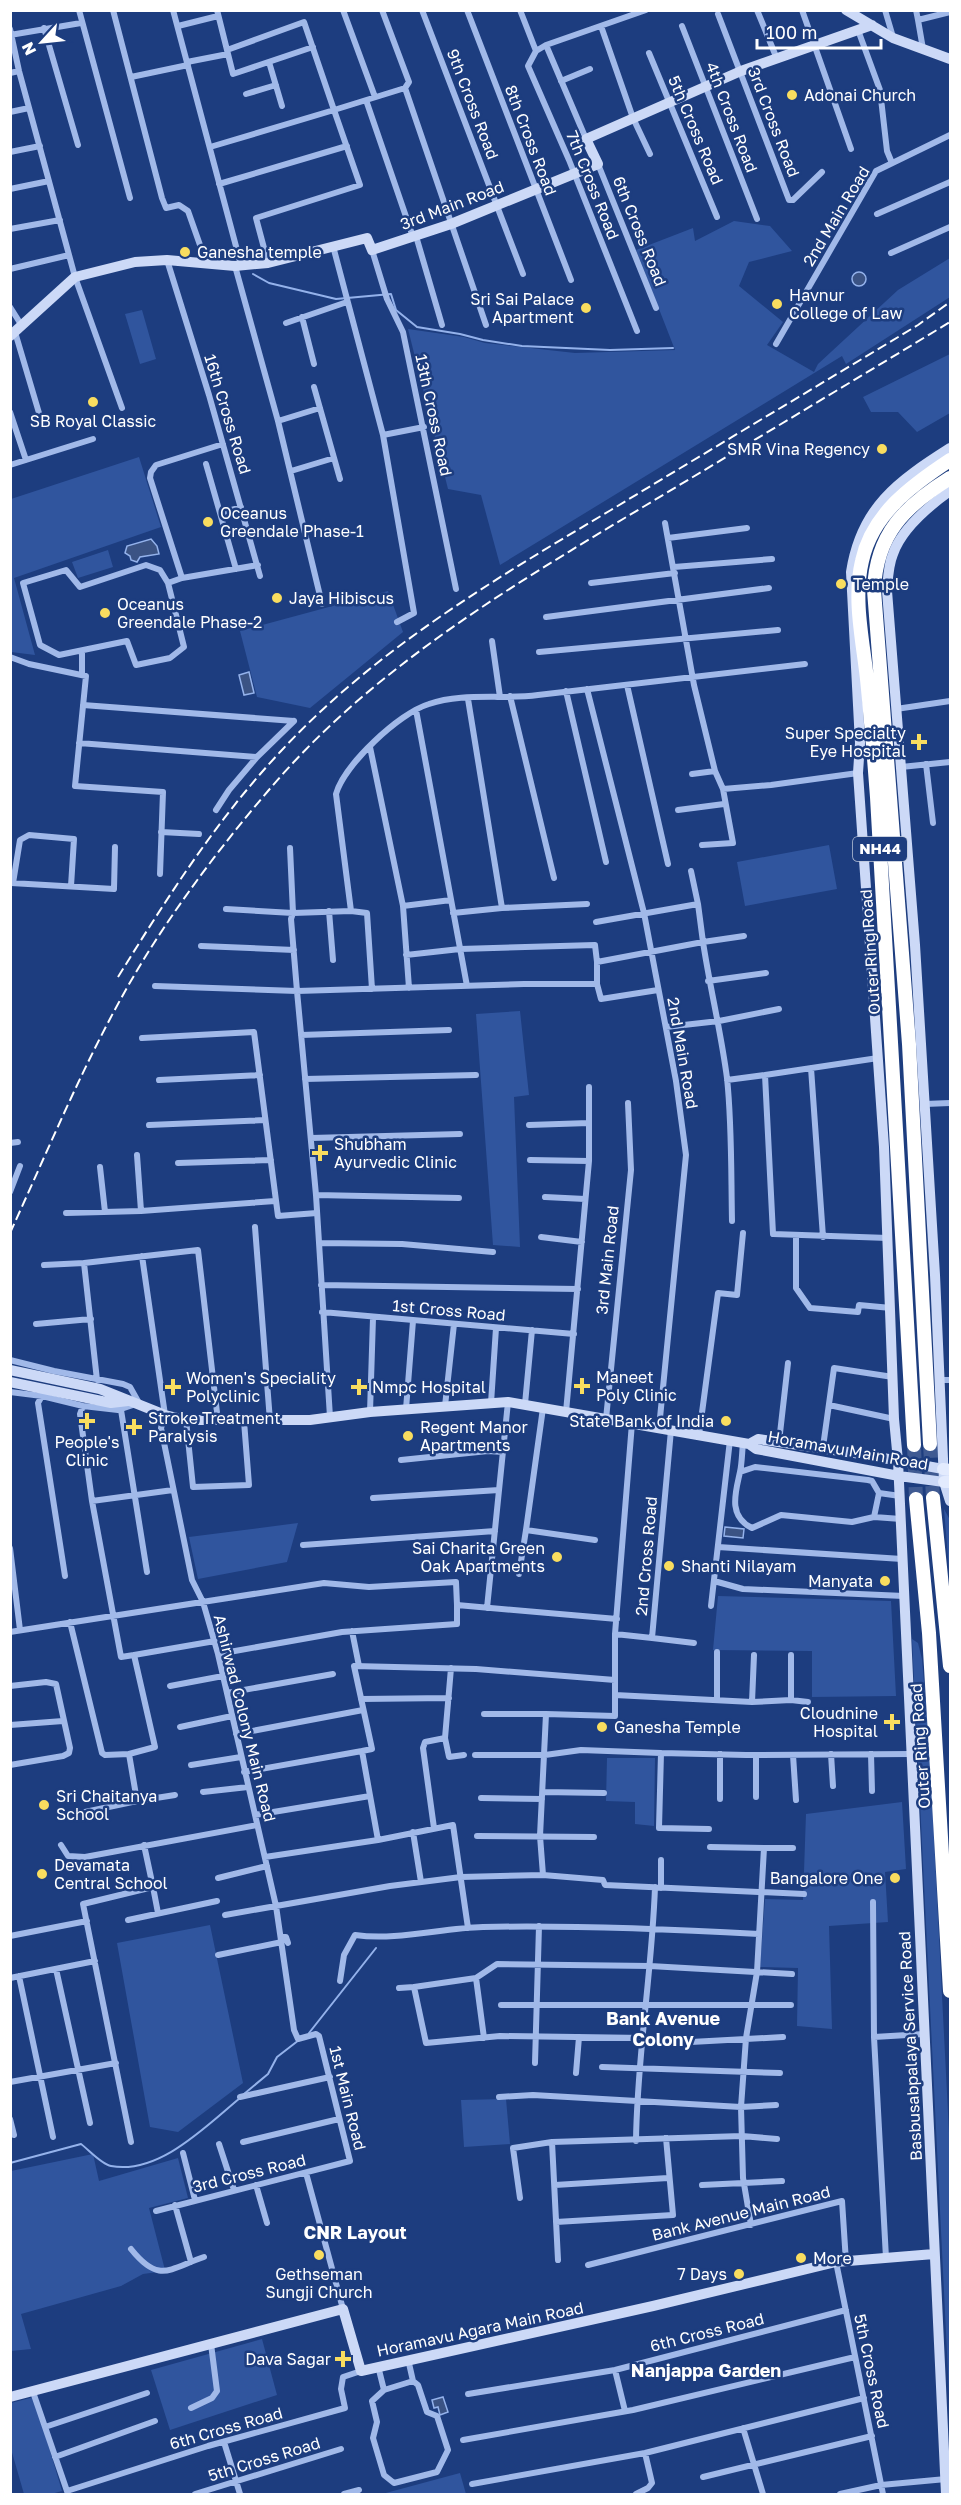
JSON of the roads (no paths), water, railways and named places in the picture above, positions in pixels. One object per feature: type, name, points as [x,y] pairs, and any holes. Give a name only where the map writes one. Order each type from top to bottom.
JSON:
[{"type":"highway","name":"Outer Ring Road","points":[[914,1445],[888,969],[865,720],[859,588],[861,564],[867,541],[896,501],[951,460]]},
{"type":"highway","name":"Outer Ring Road","points":[[930,1444],[909,1044],[874,590],[879,550],[886,537],[898,520],[915,504],[951,478]]},
{"type":"highway","points":[[873,971],[888,969]]},
{"type":"highway","points":[[933,1498],[951,1666]]},
{"type":"highway","name":"Outer Ring Road","points":[[916,1499],[930,1642],[951,1991]]},
{"type":"street","points":[[79,10],[129,198]]},
{"type":"street","points":[[113,10],[162,198],[166,208],[179,205],[188,211],[206,262]]},
{"type":"street","points":[[173,10],[210,147],[322,604]]},
{"type":"street","points":[[343,10],[375,97]]},
{"type":"street","points":[[210,147],[405,88],[409,82],[382,10]]},
{"type":"street","name":"9th Cross Road","points":[[422,10],[523,274]]},
{"type":"street","name":"8th Cross Road","points":[[466,10],[572,280]]},
{"type":"street","points":[[536,51],[546,45],[646,10]]},
{"type":"street","points":[[757,10],[777,59]]},
{"type":"street","points":[[802,10],[851,149]]},
{"type":"street","points":[[846,10],[893,38],[951,59]]},
{"type":"street","points":[[885,10],[893,38]]},
{"type":"street","points":[[916,10],[923,50]]},
{"type":"street","name":"7th Cross Road","points":[[522,11],[536,51],[528,66],[575,174],[637,331]]},
{"type":"street","points":[[918,20],[951,12]]},
{"type":"street","points":[[178,26],[217,13],[232,74],[313,47]]},
{"type":"street","name":"3rd Cross Road","points":[[718,14],[789,200],[793,200],[822,172]]},
{"type":"street","points":[[131,77],[227,52],[304,22],[360,185],[256,218],[268,263]]},
{"type":"street","points":[[81,23],[11,33],[19,71],[75,277],[122,408]]},
{"type":"street","points":[[586,139],[741,71],[872,25]]},
{"type":"street","points":[[601,26],[633,118],[650,154]]},
{"type":"street","name":"4th Cross Road","points":[[682,26],[757,219]]},
{"type":"street","points":[[44,28],[78,146]]},
{"type":"street","points":[[858,30],[880,90],[887,151],[892,164]]},
{"type":"street","points":[[546,45],[598,164]]},
{"type":"street","name":"5th Cross Road","points":[[650,53],[717,217]]},
{"type":"street","points":[[269,62],[282,106]]},
{"type":"street","points":[[561,81],[590,69]]},
{"type":"street","points":[[10,73],[19,71]]},
{"type":"street","points":[[246,94],[276,85]]},
{"type":"street","points":[[405,88],[486,325]]},
{"type":"street","points":[[366,100],[415,237],[442,325]]},
{"type":"street","points":[[10,112],[29,108]]},
{"type":"street","name":"2nd Main Road","points":[[776,344],[876,171],[951,135]]},
{"type":"street","points":[[10,152],[40,146]]},
{"type":"street","points":[[219,184],[347,146]]},
{"type":"street","name":"3rd Main Road","points":[[372,250],[451,224],[598,164]]},
{"type":"street","name":"6th Cross Road","points":[[598,164],[656,308]]},
{"type":"street","points":[[10,189],[49,181]]},
{"type":"street","points":[[877,214],[951,182]]},
{"type":"street","points":[[10,229],[60,220]]},
{"type":"street","points":[[891,253],[951,227]]},
{"type":"street","points":[[16,331],[75,277],[135,262],[167,260],[238,265],[268,263],[367,238],[372,250]]},
{"type":"street","points":[[333,245],[383,435],[414,613],[397,622]]},
{"type":"street","name":"13th Cross Road","points":[[372,250],[387,299],[403,332],[456,589]]},
{"type":"street","points":[[10,269],[69,255]]},
{"type":"street","name":"16th Cross Road","points":[[167,260],[260,576]]},
{"type":"street","points":[[286,323],[347,302]]},
{"type":"street","points":[[10,307],[39,413]]},
{"type":"street","points":[[302,317],[314,364]]},
{"type":"street","points":[[314,387],[340,479]]},
{"type":"street","points":[[278,421],[320,408]]},
{"type":"street","points":[[10,412],[26,460]]},
{"type":"street","points":[[383,435],[424,427]]},
{"type":"street","points":[[10,465],[93,440]]},
{"type":"street","points":[[182,578],[150,478],[151,472],[156,465],[223,444]]},
{"type":"street","name":"Basbusabpalaya Service Road","points":[[946,2494],[900,1496],[894,1419],[888,1238],[873,971],[858,773],[865,720],[852,599],[852,572],[855,547],[866,523],[893,488],[951,448]]},
{"type":"street","points":[[291,471],[334,458]]},
{"type":"street","points":[[206,464],[236,569]]},
{"type":"street","points":[[951,491],[923,513],[905,533],[893,552],[887,591],[915,945],[945,1380],[947,1476],[951,1501]]},
{"type":"street","points":[[221,513],[241,507]]},
{"type":"street","points":[[665,522],[693,678],[715,771],[723,789],[733,843],[702,845]]},
{"type":"street","points":[[668,538],[747,528]]},
{"type":"street","points":[[591,583],[674,570],[772,559]]},
{"type":"street","points":[[146,565],[160,570],[168,583],[184,647],[170,658],[136,665],[127,641],[59,654],[40,645],[23,583],[66,570],[80,587],[146,565]]},
{"type":"street","points":[[168,583],[182,578],[258,565]]},
{"type":"street","points":[[546,617],[769,588]]},
{"type":"street","points":[[539,652],[778,630]]},
{"type":"street","points":[[492,641],[500,697]]},
{"type":"street","points":[[81,651],[82,675]]},
{"type":"street","points":[[10,657],[29,664],[86,676],[75,786],[163,792],[160,873]]},
{"type":"street","points":[[351,911],[336,794],[339,783],[370,747],[406,715],[443,700],[535,696],[805,664]]},
{"type":"street","points":[[627,685],[668,864]]},
{"type":"street","name":"2nd Main Road","points":[[587,689],[644,913],[676,1081],[686,1155],[659,1428]]},
{"type":"street","points":[[566,691],[606,862]]},
{"type":"street","points":[[510,696],[554,878]]},
{"type":"street","points":[[468,699],[502,908]]},
{"type":"street","points":[[896,710],[951,701]]},
{"type":"street","points":[[83,705],[294,722],[257,757],[229,790],[216,810]]},
{"type":"street","points":[[416,710],[466,986]]},
{"type":"street","points":[[80,743],[257,757]]},
{"type":"street","points":[[370,747],[403,906],[409,988]]},
{"type":"street","points":[[900,767],[951,762]]},
{"type":"street","points":[[926,764],[933,823]]},
{"type":"street","points":[[692,774],[715,771]]},
{"type":"street","points":[[723,789],[858,773]]},
{"type":"street","points":[[678,810],[724,804]]},
{"type":"street","points":[[161,832],[199,834]]},
{"type":"street","points":[[71,886],[75,839],[29,835],[20,840],[12,883],[114,889],[115,847]]},
{"type":"street","points":[[290,848],[293,913],[291,919],[316,1195],[330,1418]]},
{"type":"street","points":[[691,871],[698,904],[708,981],[719,1021],[727,1080],[732,1221]]},
{"type":"street","points":[[403,906],[451,900]]},
{"type":"street","points":[[453,913],[587,904]]},
{"type":"street","points":[[596,922],[698,904]]},
{"type":"street","points":[[226,909],[293,913],[351,911],[367,913],[372,989]]},
{"type":"street","points":[[329,911],[333,960]]},
{"type":"street","points":[[597,962],[744,936]]},
{"type":"street","points":[[406,955],[460,950],[595,945],[597,984],[601,999],[658,990]]},
{"type":"street","points":[[201,946],[294,950]]},
{"type":"street","points":[[708,981],[766,973]]},
{"type":"street","points":[[155,986],[297,991],[597,984]]},
{"type":"street","points":[[666,1027],[719,1021],[779,1009]]},
{"type":"street","points":[[302,1035],[449,1030]]},
{"type":"street","points":[[142,1038],[254,1032],[278,1216],[317,1213]]},
{"type":"street","points":[[727,1080],[878,1058]]},
{"type":"street","points":[[811,1068],[823,1237]]},
{"type":"street","points":[[159,1080],[260,1075]]},
{"type":"street","points":[[306,1079],[476,1075]]},
{"type":"street","points":[[765,1075],[772,1234],[888,1238]]},
{"type":"street","points":[[566,1412],[589,1161],[589,1087]]},
{"type":"street","name":"3rd Main Road","points":[[606,1419],[631,1170],[628,1103]]},
{"type":"street","points":[[925,1104],[951,1103]]},
{"type":"street","points":[[149,1125],[265,1120]]},
{"type":"street","points":[[529,1125],[589,1123]]},
{"type":"street","points":[[311,1138],[460,1134]]},
{"type":"street","points":[[137,1155],[141,1211]]},
{"type":"street","points":[[178,1163],[271,1160]]},
{"type":"street","points":[[530,1160],[589,1161]]},
{"type":"street","points":[[10,1192],[20,1166]]},
{"type":"street","points":[[100,1167],[105,1212]]},
{"type":"street","points":[[316,1195],[459,1198]]},
{"type":"street","points":[[545,1197],[585,1199]]},
{"type":"street","points":[[66,1213],[141,1211],[275,1201]]},
{"type":"street","points":[[255,1227],[270,1421]]},
{"type":"street","points":[[699,1435],[718,1293],[737,1295],[743,1233]]},
{"type":"street","points":[[796,1236],[796,1288],[810,1308],[858,1312],[859,1305],[891,1308]]},
{"type":"street","points":[[541,1237],[582,1242]]},
{"type":"street","points":[[319,1244],[402,1244],[493,1252]]},
{"type":"street","points":[[44,1264],[84,1263],[198,1250],[218,1422]]},
{"type":"street","points":[[142,1257],[165,1415]]},
{"type":"street","points":[[84,1263],[97,1380]]},
{"type":"street","points":[[321,1285],[578,1289]]},
{"type":"street","name":"1st Cross Road","points":[[322,1312],[574,1334]]},
{"type":"street","points":[[370,1412],[373,1317]]},
{"type":"street","points":[[36,1324],[91,1319]]},
{"type":"street","points":[[405,1409],[413,1321]]},
{"type":"street","points":[[445,1407],[454,1324]]},
{"type":"street","points":[[491,1403],[496,1328]]},
{"type":"street","points":[[525,1404],[532,1330]]},
{"type":"street","points":[[10,1360],[130,1386],[135,1402]]},
{"type":"street","points":[[779,1442],[788,1363]]},
{"type":"street","points":[[823,1448],[834,1368],[893,1377]]},
{"type":"street","name":"Horamavu Main Road","points":[[10,1370],[100,1389],[165,1415],[186,1420],[218,1422],[330,1418],[370,1412],[508,1402],[746,1443],[756,1449],[899,1476],[947,1476]]},
{"type":"street","points":[[10,1382],[111,1403],[135,1402]]},
{"type":"street","points":[[10,1392],[42,1396],[83,1406],[121,1410],[135,1402]]},
{"type":"street","points":[[42,1396],[38,1403],[64,1576]]},
{"type":"street","points":[[487,1608],[508,1402]]},
{"type":"street","points":[[829,1405],[894,1419]]},
{"type":"street","points":[[83,1406],[80,1414],[92,1501],[121,1658],[215,1641]]},
{"type":"street","points":[[519,1574],[543,1408]]},
{"type":"street","points":[[121,1410],[147,1572]]},
{"type":"street","name":"Ashirwad Colony Main Road","points":[[165,1415],[161,1428],[192,1580],[203,1602],[215,1641],[284,1940],[294,2030]]},
{"type":"street","points":[[186,1420],[193,1487],[249,1485],[244,1421]]},
{"type":"street","points":[[484,1714],[615,1716],[615,1634],[632,1423]]},
{"type":"street","name":"2nd Cross Road","points":[[615,1634],[652,1638],[670,1430]]},
{"type":"street","name":"Horamavu Main Road","points":[[746,1443],[758,1438],[823,1448],[898,1461],[947,1476]]},
{"type":"street","points":[[711,1606],[730,1440]]},
{"type":"street","points":[[746,1443],[736,1485],[735,1502],[741,1520],[752,1528],[781,1515],[852,1522],[874,1517],[900,1519]]},
{"type":"street","points":[[401,1461],[488,1451],[503,1452]]},
{"type":"street","points":[[740,1472],[755,1467],[868,1480],[875,1485],[879,1493],[874,1517]]},
{"type":"street","points":[[92,1501],[173,1490]]},
{"type":"street","points":[[373,1498],[499,1490]]},
{"type":"street","points":[[879,1493],[900,1496]]},
{"type":"street","points":[[526,1530],[595,1540]]},
{"type":"street","points":[[303,1545],[495,1531]]},
{"type":"street","points":[[718,1547],[902,1558]]},
{"type":"street","points":[[10,1548],[13,1589],[20,1630]]},
{"type":"street","points":[[714,1581],[742,1589],[904,1596]]},
{"type":"street","points":[[10,1632],[324,1583],[369,1587],[456,1582],[457,1624],[352,1631],[218,1654]]},
{"type":"street","points":[[457,1605],[617,1619]]},
{"type":"street","points":[[70,1622],[102,1753],[105,1755],[129,1754],[155,1747],[134,1655]]},
{"type":"street","points":[[352,1631],[358,1666]]},
{"type":"street","points":[[652,1638],[694,1643]]},
{"type":"street","points":[[717,1652],[717,1700]]},
{"type":"street","points":[[752,1702],[754,1655]]},
{"type":"street","points":[[791,1655],[791,1700]]},
{"type":"street","points":[[244,1772],[372,1749],[354,1666],[451,1668],[615,1680]]},
{"type":"street","points":[[451,1668],[446,1738],[449,1757],[464,1755]]},
{"type":"street","points":[[227,1693],[333,1674]]},
{"type":"street","points":[[170,1686],[223,1676]]},
{"type":"street","points":[[10,1686],[52,1682],[56,1684],[69,1753],[10,1765]]},
{"type":"street","points":[[615,1695],[752,1702],[791,1700],[808,1702]]},
{"type":"street","points":[[361,1699],[449,1698]]},
{"type":"street","points":[[236,1734],[363,1710]]},
{"type":"street","points":[[543,1875],[540,1836],[546,1714]]},
{"type":"street","points":[[180,1726],[232,1716]]},
{"type":"street","points":[[10,1725],[63,1721]]},
{"type":"street","points":[[434,1828],[423,1748],[425,1742],[430,1739],[446,1738]]},
{"type":"street","points":[[475,1755],[545,1755],[581,1750],[756,1755],[911,1754]]},
{"type":"street","points":[[362,1751],[378,1840]]},
{"type":"street","points":[[661,1752],[659,1828],[709,1829]]},
{"type":"street","points":[[129,1754],[137,1801]]},
{"type":"street","points":[[720,1754],[720,1799]]},
{"type":"street","points":[[831,1754],[833,1786]]},
{"type":"street","points":[[871,1754],[872,1791]]},
{"type":"street","points":[[756,1755],[756,1797]]},
{"type":"street","points":[[793,1755],[796,1800]]},
{"type":"street","points":[[191,1765],[241,1757]]},
{"type":"street","points":[[203,1792],[248,1786]]},
{"type":"street","points":[[543,1792],[604,1793]]},
{"type":"street","points":[[84,1812],[175,1795]]},
{"type":"street","points":[[255,1815],[370,1796]]},
{"type":"street","points":[[481,1798],[542,1799]]},
{"type":"street","points":[[61,1845],[68,1856],[86,1857],[257,1825]]},
{"type":"street","points":[[265,1857],[378,1840],[453,1825],[468,1928]]},
{"type":"street","points":[[413,1832],[421,1882]]},
{"type":"street","points":[[477,1836],[594,1837]]},
{"type":"street","points":[[144,1845],[158,1913]]},
{"type":"street","points":[[710,1847],[793,1848]]},
{"type":"street","points":[[751,2225],[743,2181],[741,2107],[746,2038],[756,1972],[764,1848]]},
{"type":"street","points":[[636,2141],[639,2068],[662,1860]]},
{"type":"street","points":[[218,1878],[267,1866]]},
{"type":"street","points":[[225,1915],[390,1886],[461,1877],[543,1875],[603,1880],[605,1885],[804,1894]]},
{"type":"street","points":[[131,2142],[83,1904],[153,1887]]},
{"type":"street","points":[[128,1920],[217,1901]]},
{"type":"street","points":[[873,1902],[874,2037],[886,2258]]},
{"type":"street","points":[[10,1936],[87,1921]]},
{"type":"street","points":[[340,1981],[344,1955],[355,1935],[375,1938],[468,1928],[539,1926],[654,1928],[759,1934]]},
{"type":"street","points":[[535,2064],[539,1926]]},
{"type":"street","points":[[218,1955],[284,1940]]},
{"type":"street","points":[[10,1978],[95,1961]]},
{"type":"street","points":[[399,1988],[476,1978],[497,1964],[650,1966],[792,1974]]},
{"type":"street","points":[[56,1969],[90,2123]]},
{"type":"street","points":[[19,1976],[53,2137]]},
{"type":"street","points":[[476,1978],[484,2038]]},
{"type":"street","points":[[414,1987],[426,2043],[536,2036],[644,2038],[691,2042],[783,2037]]},
{"type":"street","points":[[501,2005],[791,2005]]},
{"type":"street","name":"1st Main Road","points":[[294,2030],[298,2038],[316,2034],[319,2036],[350,2162]]},
{"type":"street","points":[[874,2037],[924,2034]]},
{"type":"street","points":[[576,2073],[579,2037]]},
{"type":"street","points":[[10,2082],[116,2063]]},
{"type":"street","points":[[602,2067],[780,2073]]},
{"type":"street","points":[[240,2097],[330,2077]]},
{"type":"street","points":[[499,2097],[533,2095],[741,2107],[776,2105]]},
{"type":"street","points":[[10,2119],[14,2135]]},
{"type":"street","points":[[243,2142],[339,2119]]},
{"type":"street","points":[[520,2198],[513,2148],[552,2142],[636,2141],[666,2138],[742,2136],[777,2139]]},
{"type":"street","points":[[556,2222],[673,2215],[666,2138]]},
{"type":"street","points":[[552,2142],[558,2260]]},
{"type":"street","points":[[219,2144],[234,2190]]},
{"type":"street","points":[[183,2153],[195,2200]]},
{"type":"street","name":"3rd Cross Road","points":[[156,2211],[350,2162]]},
{"type":"street","points":[[10,2397],[343,2309],[306,2172]]},
{"type":"street","points":[[555,2185],[668,2178]]},
{"type":"street","points":[[702,2185],[743,2181],[782,2181]]},
{"type":"street","points":[[256,2185],[267,2223]]},
{"type":"street","name":"Bank Avenue Main Road","points":[[588,2265],[842,2201],[841,2262]]},
{"type":"street","points":[[175,2205],[191,2262]]},
{"type":"street","points":[[131,2249],[143,2264],[156,2271],[171,2271],[204,2257]]},
{"type":"street","name":"Horamavu Agara Main Road","points":[[343,2309],[361,2371],[841,2262],[934,2254]]},
{"type":"street","name":"5th Cross Road","points":[[841,2262],[846,2310],[883,2494]]},
{"type":"street","name":"6th Cross Road","points":[[468,2394],[615,2370],[846,2310]]},
{"type":"street","points":[[191,2408],[212,2398],[217,2391],[211,2344]]},
{"type":"street","points":[[463,2440],[625,2411],[855,2356]]},
{"type":"street","points":[[408,2359],[412,2381],[418,2385],[426,2412],[437,2416],[448,2450],[437,2472],[394,2482],[384,2475],[373,2438],[376,2422],[372,2401],[384,2390],[412,2381]]},
{"type":"street","points":[[377,2366],[384,2390]]},
{"type":"street","points":[[615,2370],[625,2411]]},
{"type":"street","name":"6th Cross Road","points":[[68,2493],[224,2442],[345,2408],[341,2389],[343,2377],[361,2371]]},
{"type":"street","points":[[33,2392],[68,2493]]},
{"type":"street","points":[[45,2427],[147,2393]]},
{"type":"street","points":[[472,2484],[645,2453],[864,2398]]},
{"type":"street","points":[[55,2457],[155,2421]]},
{"type":"street","points":[[743,2428],[762,2494]]},
{"type":"street","points":[[703,2477],[872,2436]]},
{"type":"street","points":[[224,2442],[240,2494]]},
{"type":"street","name":"5th Cross Road","points":[[195,2494],[341,2449]]},
{"type":"street","points":[[636,2494],[648,2488],[652,2483],[645,2453]]},
{"type":"street","points":[[840,2494],[881,2485],[946,2479]]},
{"type":"street","points":[[344,2494],[359,2490]]},
{"type":"waterway","points":[[253,274],[269,283],[336,299],[391,294],[396,310],[417,327],[483,340],[522,346],[610,350],[673,348]]},
{"type":"waterway","points":[[309,2033],[376,1948]]},
{"type":"waterway","points":[[244,2094],[268,2074],[277,2057],[299,2040]]},
{"type":"waterway","points":[[10,2163],[81,2144],[107,2165],[129,2167],[147,2163],[181,2146],[240,2098]]},
{"type":"tunnel","points":[[930,1444],[933,1498]]},
{"type":"tunnel","points":[[914,1445],[916,1499]]},
{"type":"railway","points":[[118,977],[174,889],[235,804],[281,751],[356,681],[396,649],[480,590],[918,325],[950,302]]},
{"type":"railway","points":[[10,1233],[95,1048],[133,977],[180,904],[223,846],[308,747],[396,669],[492,600],[592,537],[950,322]]},
{"type":"place","name":"Adonai Church","points":[[792,95]]},
{"type":"place","name":"Ganesha temple","points":[[185,252]]},
{"type":"place","name":"Havnur College of Law","points":[[777,304]]},
{"type":"place","name":"Sri Sai Palace Apartment","points":[[586,308]]},
{"type":"place","name":"SB Royal Classic","points":[[93,402]]},
{"type":"place","name":"SMR Vina Regency","points":[[882,449]]},
{"type":"place","name":"Oceanus Greendale Phase-1","points":[[208,522]]},
{"type":"place","name":"Temple","points":[[841,584]]},
{"type":"place","name":"Jaya Hibiscus","points":[[277,598]]},
{"type":"place","name":"Oceanus Greendale Phase-2","points":[[105,613]]},
{"type":"place","name":"Super Specialty Eye Hospital","points":[[919,742]]},
{"type":"place","name":"Shubham Ayurvedic Clinic","points":[[320,1153]]},
{"type":"place","name":"Maneet Poly Clinic","points":[[582,1386]]},
{"type":"place","name":"Women's Speciality Polyclinic","points":[[173,1387]]},
{"type":"place","name":"Nmpc Hospital","points":[[359,1387]]},
{"type":"place","name":"People's Clinic","points":[[87,1421]]},
{"type":"place","name":"State Bank of India","points":[[726,1421]]},
{"type":"place","name":"Stroke Treatment Paralysis","points":[[134,1427]]},
{"type":"place","name":"Regent Manor Apartments","points":[[408,1436]]},
{"type":"place","name":"Sai Charita Green Oak Apartments","points":[[557,1557]]},
{"type":"place","name":"Shanti Nilayam","points":[[669,1566]]},
{"type":"place","name":"Manyata","points":[[885,1581]]},
{"type":"place","name":"Cloudnine Hospital","points":[[892,1722]]},
{"type":"place","name":"Ganesha Temple","points":[[602,1727]]},
{"type":"place","name":"Sri Chaitanya School","points":[[44,1805]]},
{"type":"place","name":"Devamata Central School","points":[[42,1874]]},
{"type":"place","name":"Bangalore One","points":[[895,1878]]},
{"type":"place","name":"Gethseman Sungji Church","points":[[319,2255]]},
{"type":"place","name":"More","points":[[801,2258]]},
{"type":"place","name":"7 Days","points":[[739,2274]]},
{"type":"place","name":"Dava Sagar","points":[[343,2359]]},
{"type":"district","name":"Bank Avenue Colony","points":[[663,2029]]},
{"type":"district","name":"CNR Layout","points":[[355,2233]]},
{"type":"district","name":"Nanjappa Garden","points":[[706,2371]]}]
